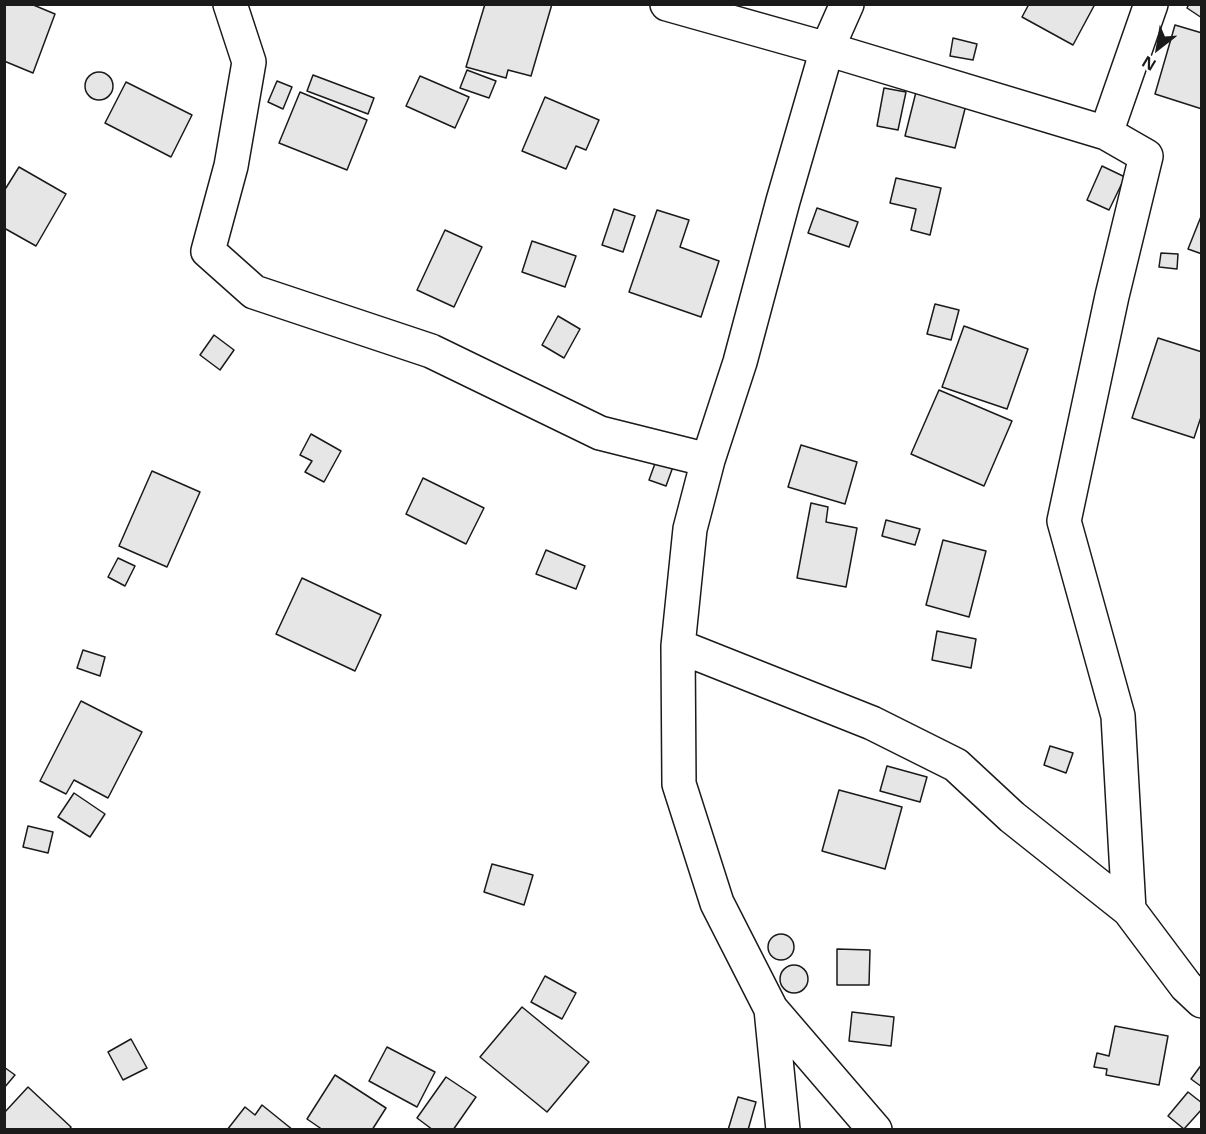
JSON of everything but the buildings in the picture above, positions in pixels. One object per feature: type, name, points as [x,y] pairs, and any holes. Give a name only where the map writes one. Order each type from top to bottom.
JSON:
[{"type":"street","points":[[230,4],[249,62],[231,166],[208,251],[254,292],[431,351],[600,433],[708,460]]},
{"type":"street","points":[[847,4],[827,49],[740,362],[708,460],[690,529],[678,646],[679,784],[717,903],[771,1009],[875,1130]]},
{"type":"street","points":[[1106,134],[1151,4]]},
{"type":"street","points":[[676,6],[827,49],[1106,134],[1146,156],[1112,296],[1064,521],[1118,716],[1130,910]]},
{"type":"street","points":[[678,646],[872,723],[956,765],[1012,818],[1130,910],[1186,986],[1202,1001]]},
{"type":"street","points":[[771,1009],[783,1130]]}]
